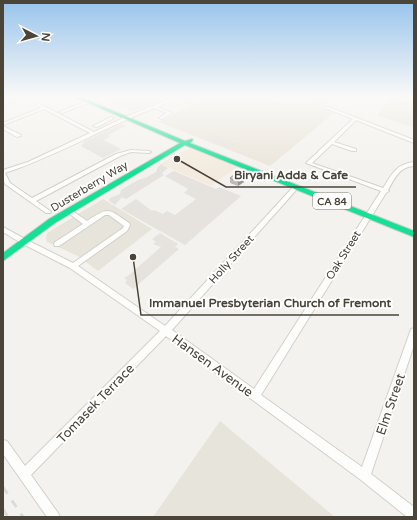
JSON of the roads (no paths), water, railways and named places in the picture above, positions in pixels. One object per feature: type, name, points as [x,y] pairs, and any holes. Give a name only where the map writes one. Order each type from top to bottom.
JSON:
[{"type":"main road","name":"CA 84","points":[[139,121],[296,187],[414,226]]},
{"type":"main road","name":"CA 84","points":[[188,142],[371,213],[414,234]]},
{"type":"main road","name":"Dusterberry Way","points":[[3,258],[23,242],[69,211],[188,142]]},
{"type":"street","points":[[70,121],[93,133]]},
{"type":"street","points":[[48,212],[8,184],[3,173],[30,163],[120,121]]},
{"type":"street","points":[[353,121],[309,164],[386,191]]},
{"type":"street","points":[[361,121],[414,142]]},
{"type":"street","points":[[95,126],[105,122],[112,125]]},
{"type":"street","points":[[3,127],[19,136]]},
{"type":"street","points":[[331,142],[354,150]]},
{"type":"street","points":[[32,201],[118,155],[131,151],[149,152]]},
{"type":"street","name":"Oak Street","points":[[255,396],[386,191],[397,171],[405,165],[414,164]]},
{"type":"street","name":"Holly Street","points":[[166,330],[296,187]]},
{"type":"street","points":[[69,211],[87,224]]},
{"type":"street","points":[[57,244],[107,213],[127,225],[125,229],[74,266]]},
{"type":"street","name":"Hansen Avenue","points":[[3,229],[23,242],[74,266],[166,330],[365,476],[414,515]]},
{"type":"street","name":"Tomasek Terrace","points":[[24,475],[166,330]]},
{"type":"street","name":"Elm Street","points":[[365,476],[414,332]]},
{"type":"street","points":[[3,445],[54,517]]},
{"type":"railway","points":[[3,487],[23,517]]},
{"type":"railway","points":[[3,509],[8,517]]},
{"type":"place","name":"Biryani Adda & Cafe","points":[[177,159]]},
{"type":"place","name":"Immanuel Presbyterian Church of Fremont","points":[[133,257]]}]
